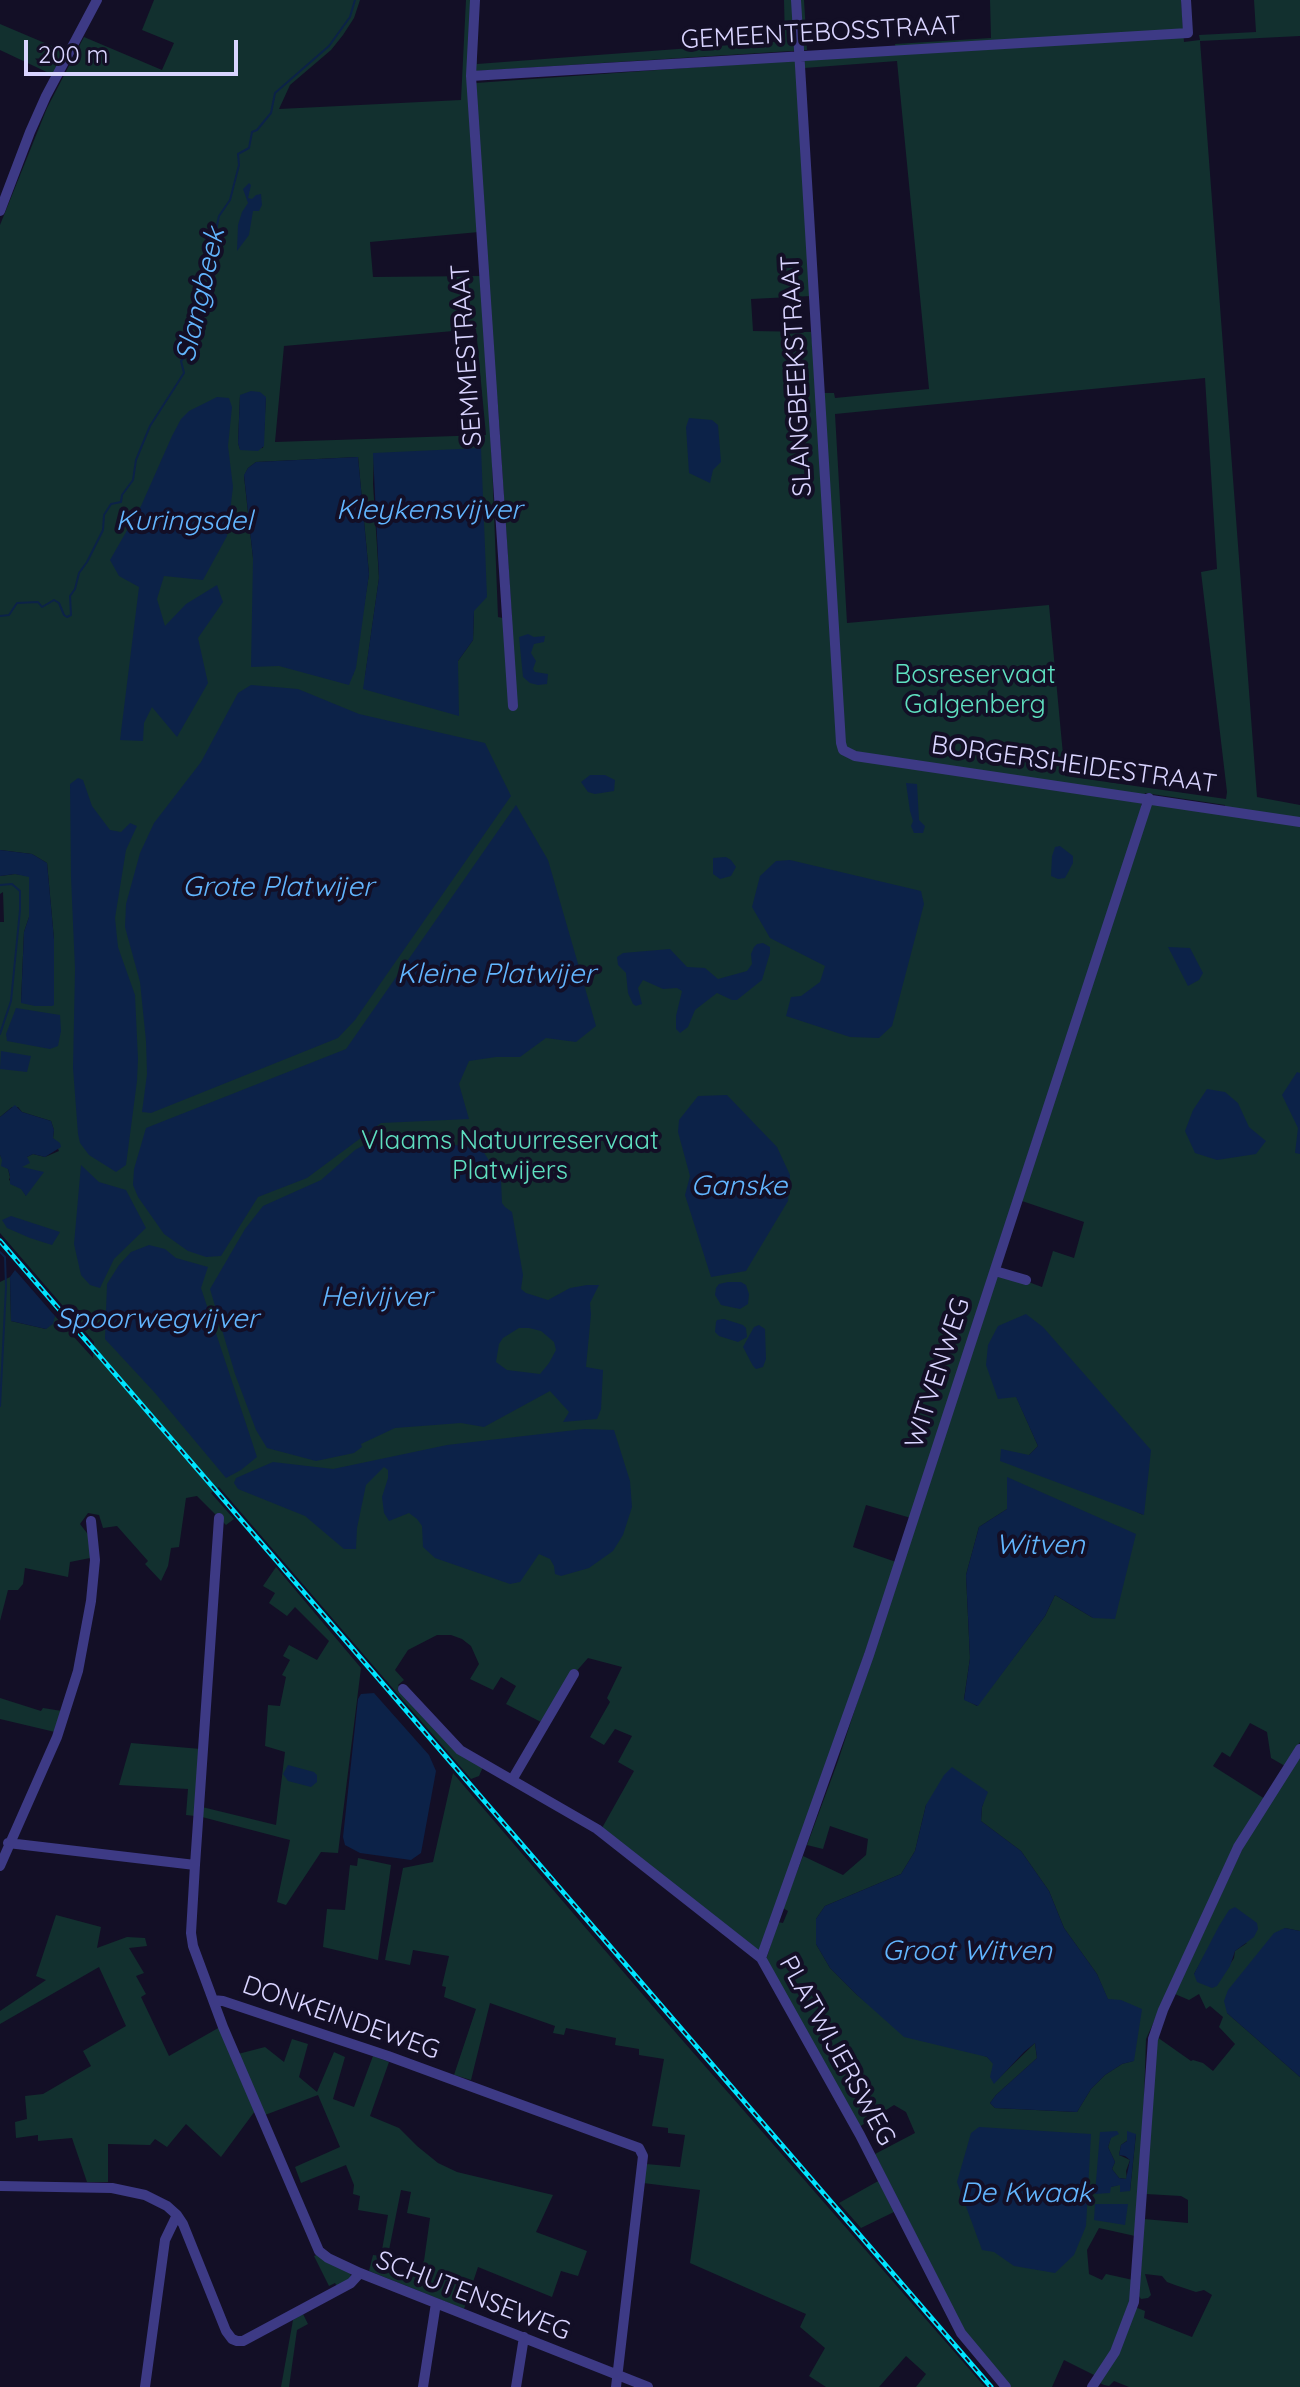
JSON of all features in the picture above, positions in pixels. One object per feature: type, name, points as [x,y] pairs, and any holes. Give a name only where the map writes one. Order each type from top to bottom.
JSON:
[{"type":"street","points":[[0,211],[40,108],[97,0]]},
{"type":"street","name":"SEMMESTRAAT","points":[[475,0],[471,76],[513,706]]},
{"type":"street","name":"SLANGBEEKSTRAAT","points":[[796,0],[843,750]]},
{"type":"street","name":"GEMEENTEBOSSTRAAT","points":[[471,76],[1188,33],[1186,0]]},
{"type":"street","name":"BORGERSHEIDESTRAAT","points":[[843,750],[855,756],[1300,822]]},
{"type":"street","name":"WITVENWEG","points":[[761,1958],[859,1684],[1149,798]]},
{"type":"street","points":[[995,1271],[1026,1280]]},
{"type":"street","name":"DONKEINDEWEG","points":[[219,1518],[191,1933],[213,2000],[388,2056],[639,2148],[643,2156],[616,2387]]},
{"type":"street","points":[[0,1866],[57,1737],[78,1671],[92,1587],[94,1536],[91,1521]]},
{"type":"street","points":[[512,1780],[574,1674]]},
{"type":"street","name":"PLATWIJERSWEG","points":[[403,1689],[460,1750],[597,1829],[761,1958],[860,2135],[961,2333],[1006,2387]]},
{"type":"street","points":[[1092,2387],[1115,2352],[1134,2302],[1153,2039],[1163,2010],[1238,1847],[1300,1749]]},
{"type":"street","points":[[8,1843],[195,1865]]},
{"type":"street","points":[[213,2000],[319,2251],[360,2273]]},
{"type":"street","points":[[0,2186],[122,2190],[157,2200],[177,2215],[165,2240],[145,2387]]},
{"type":"street","name":"SCHUTENSEWEG","points":[[177,2215],[232,2339],[243,2341],[351,2283],[360,2273],[648,2387]]},
{"type":"street","points":[[423,2387],[436,2303]]},
{"type":"street","points":[[516,2387],[524,2337]]},
{"type":"green space","points":[[154,0],[360,0],[354,18],[343,35],[331,50],[290,85],[279,109],[461,100],[466,0],[477,0],[477,64],[785,41],[784,0],[804,0],[807,50],[476,71],[476,83],[797,60],[811,296],[751,299],[753,331],[811,332],[817,393],[834,393],[835,398],[929,389],[897,61],[804,68],[804,59],[896,52],[895,44],[991,38],[990,0],[1181,0],[1184,42],[1200,40],[1199,35],[1256,32],[1254,0],[1300,0],[1300,36],[1200,41],[1257,797],[1300,805],[1300,1742],[1285,1766],[1271,1758],[1267,1732],[1250,1723],[1230,1757],[1222,1752],[1213,1766],[1265,1799],[1231,1852],[1146,2039],[1141,2190],[1135,2236],[1099,2228],[1087,2250],[1089,2274],[1102,2280],[1106,2274],[1133,2280],[1131,2300],[1112,2350],[1096,2376],[1064,2360],[1052,2387],[1010,2387],[967,2336],[875,2154],[915,2133],[906,2112],[894,2105],[859,2127],[766,1960],[778,1922],[783,1923],[788,1911],[783,1908],[803,1856],[843,1875],[866,1855],[868,1839],[830,1826],[823,1849],[807,1845],[838,1761],[997,1275],[1004,1273],[1042,1287],[1053,1251],[1074,1258],[1084,1222],[1022,1201],[1040,1117],[911,1518],[866,1505],[853,1547],[896,1562],[761,1949],[758,1950],[602,1828],[634,1771],[618,1762],[632,1736],[615,1729],[604,1745],[590,1737],[610,1702],[607,1698],[622,1667],[588,1658],[541,1722],[506,1704],[516,1686],[501,1677],[493,1690],[470,1679],[479,1664],[471,1646],[462,1639],[437,1635],[408,1650],[395,1670],[404,1680],[398,1685],[462,1755],[483,1767],[479,1776],[471,1779],[219,1487],[211,1493],[234,1519],[226,1525],[197,1496],[186,1498],[179,1547],[171,1548],[161,1581],[117,1526],[103,1528],[99,1515],[88,1513],[80,1524],[90,1537],[90,1558],[70,1562],[68,1577],[25,1568],[23,1584],[18,1590],[8,1590],[0,1621],[0,1282],[10,1277],[11,1321],[46,1329],[55,1316],[93,1358],[94,1342],[0,1233],[0,1155],[8,1169],[9,1180],[26,1196],[21,1167],[27,1157],[33,1154],[45,1157],[59,1151],[53,1138],[51,1121],[22,1112],[18,1107],[12,1107],[0,1117],[0,922],[4,922],[0,876],[29,876],[29,917],[24,932],[21,1002],[54,1004],[54,939],[47,863],[32,854],[0,850],[0,225],[47,108],[84,37],[162,70],[174,43],[142,30]],"holes":[[[479,232],[498,407],[512,620],[498,617],[482,276],[373,277],[370,242]],[[476,329],[486,435],[275,442],[284,346]],[[1205,378],[1217,569],[1201,572],[1226,799],[1065,776],[1049,605],[847,623],[835,414]],[[240,396],[266,397],[263,448],[240,449]],[[374,453],[474,611],[473,640],[458,661],[458,691],[365,677],[379,578]],[[358,457],[369,574],[353,675],[253,558],[244,476],[256,462]],[[1145,793],[1225,805],[1224,813],[1152,803],[1141,806]],[[1016,1396],[1143,1515],[1029,1455],[1038,1446]],[[1007,1478],[1093,1618],[1055,1595],[1045,1616],[977,1706],[964,1699],[970,1658],[966,1575],[979,1527],[1007,1509]],[[987,1791],[981,1821],[1021,1851],[1049,1891],[1064,1928],[1097,1974],[1108,2000],[1135,2044],[1133,2061],[1105,2075],[1091,2089],[1077,2112],[995,2108],[990,2103],[1037,2058],[1035,2043],[994,2083],[994,2064],[987,2057],[881,2014],[830,1968],[816,1944],[816,1919],[825,1906],[901,1874],[915,1851],[926,1805]],[[1100,2132],[1111,2137],[1108,2147],[1115,2162],[1112,2169],[1119,2178],[1127,2179],[1130,2160],[1119,2155],[1121,2145],[1136,2134],[1130,2191],[1121,2184],[1111,2187]]]},
{"type":"green space","points":[[0,24],[66,52],[53,75],[0,50]]},
{"type":"green space","points":[[276,1567],[361,1668],[338,1853],[321,1852],[286,1905],[277,1902],[290,1840],[202,1817],[202,1807],[276,1825],[285,1752],[265,1746],[268,1705],[280,1706],[286,1677],[282,1675],[290,1660],[283,1656],[289,1645],[317,1660],[329,1641],[295,1607],[287,1616],[269,1603],[275,1593],[263,1586]]},
{"type":"green space","points":[[0,1698],[41,1711],[43,1708],[62,1711],[55,1732],[0,1719]]},
{"type":"green space","points":[[131,1743],[201,1749],[195,1816],[186,1815],[188,1789],[119,1785]]},
{"type":"green space","points":[[1300,1755],[1300,1931],[1285,1928],[1227,2013],[1300,2077],[1300,2387],[1129,2387],[1114,2381],[1109,2386],[1104,2385],[1100,2383],[1135,2307],[1145,2311],[1144,2318],[1192,2337],[1212,2295],[1204,2290],[1196,2292],[1167,2282],[1162,2276],[1145,2274],[1151,2295],[1141,2299],[1139,2296],[1144,2219],[1188,2223],[1188,2200],[1181,2196],[1146,2194],[1157,2037],[1191,2061],[1203,2063],[1213,2071],[1235,2044],[1219,2027],[1223,2017],[1210,2006],[1206,2009],[1199,1994],[1189,2000],[1175,1994],[1246,1841]],"holes":[[[1247,1943],[1235,1951],[1225,1972],[1194,1974],[1207,1951]]]},
{"type":"green space","points":[[453,1773],[985,2387],[916,2387],[926,2374],[906,2356],[879,2387],[826,2387],[809,2376],[825,2348],[800,2327],[806,2314],[690,2263],[700,2190],[643,2183],[646,2164],[680,2167],[685,2135],[668,2133],[668,2128],[652,2126],[664,2059],[639,2055],[639,2049],[615,2045],[616,2038],[566,2028],[564,2035],[553,2033],[555,2026],[490,2003],[471,2080],[454,2075],[476,2009],[444,1997],[446,1987],[442,1986],[449,1956],[413,1950],[410,1965],[385,1960],[403,1868],[433,1862]]},
{"type":"green space","points":[[358,1858],[391,1865],[378,1960],[323,1947],[327,1909],[345,1910],[350,1865],[357,1866]]},
{"type":"green space","points":[[56,1915],[101,1927],[97,1948],[127,1937],[145,1938],[147,1946],[129,1948],[144,1973],[136,1976],[146,1994],[141,1997],[169,2056],[220,2027],[255,2111],[221,2157],[186,2124],[167,2147],[155,2139],[150,2145],[108,2144],[108,2182],[87,2182],[72,2138],[38,2141],[38,2135],[16,2138],[15,2122],[27,2119],[25,2096],[43,2094],[91,2066],[83,2051],[126,2026],[99,1967],[0,2024],[0,2011],[46,1980],[36,1976]]},
{"type":"green space","points":[[292,2039],[308,2044],[299,2077],[317,2092],[334,2052],[345,2057],[333,2099],[354,2107],[373,2056],[389,2062],[370,2116],[399,2128],[438,2163],[457,2172],[553,2195],[536,2232],[587,2251],[578,2276],[561,2271],[552,2297],[478,2267],[464,2309],[369,2271],[373,2255],[381,2256],[388,2215],[358,2210],[360,2196],[353,2194],[354,2185],[346,2165],[301,2183],[295,2167],[340,2147],[318,2095],[265,2115],[238,2054],[265,2047],[284,2062]],"holes":[[[401,2190],[411,2192],[407,2213],[430,2218],[424,2261],[404,2278],[385,2270]]]},
{"type":"green space","points":[[880,2180],[896,2211],[861,2228],[839,2203]]},
{"type":"green space","points":[[319,2254],[349,2271],[349,2281],[338,2288],[335,2283],[329,2286],[314,2256]]},
{"type":"green space","points":[[303,2314],[308,2324],[297,2330],[289,2387],[281,2387],[293,2320]]},
{"type":"water","points":[[249,183],[248,198],[261,194],[262,205],[259,211],[253,211],[249,235],[237,251],[238,225],[248,203],[243,189]]},
{"type":"water","points":[[260,392],[266,397],[264,446],[258,451],[240,450],[238,443],[240,395]]},
{"type":"water","name":"Kuringsdel","points":[[217,397],[229,398],[232,407],[228,446],[233,487],[227,536],[203,580],[164,576],[157,599],[165,626],[186,604],[217,585],[223,602],[198,638],[208,683],[177,737],[152,707],[144,723],[143,741],[120,740],[139,587],[119,576],[110,560],[141,506],[181,419],[189,411]]},
{"type":"water","points":[[689,418],[712,420],[718,425],[721,462],[713,470],[710,483],[689,473],[686,427]]},
{"type":"water","name":"Kleykensvijver","points":[[481,448],[487,597],[474,611],[473,640],[458,661],[459,716],[363,689],[379,578],[373,453]]},
{"type":"water","name":"Kleykensvijver","points":[[358,457],[369,574],[356,668],[349,685],[279,666],[251,667],[253,558],[244,475],[256,462]]},
{"type":"water","points":[[528,634],[545,636],[544,642],[534,644],[531,653],[536,661],[533,669],[548,674],[547,684],[530,683],[523,677],[519,637]]},
{"type":"water","name":"Grote Platwijer","points":[[251,685],[298,689],[359,714],[485,743],[511,796],[355,1020],[338,1038],[151,1113],[142,1112],[147,1074],[146,1041],[140,982],[125,927],[126,904],[140,853],[154,823],[201,762],[238,693]]},
{"type":"water","points":[[590,775],[605,775],[615,780],[614,791],[588,792],[581,782]]},
{"type":"water","points":[[78,778],[83,780],[92,806],[110,830],[121,832],[130,823],[137,826],[126,850],[115,918],[118,947],[135,995],[138,1059],[126,1165],[116,1172],[89,1155],[80,1143],[78,1134],[73,1068],[75,969],[70,784]]},
{"type":"water","points":[[906,783],[917,784],[919,820],[925,826],[923,833],[914,833],[911,826],[913,821]]},
{"type":"water","name":"Kleine Platwijer","points":[[516,805],[548,860],[596,1026],[576,1042],[546,1038],[520,1057],[469,1061],[459,1084],[469,1119],[381,1123],[307,1178],[258,1197],[221,1256],[206,1257],[188,1251],[164,1234],[133,1185],[134,1169],[146,1128],[346,1049]]},
{"type":"water","points":[[1060,846],[1073,856],[1073,863],[1065,878],[1058,879],[1051,876],[1052,856],[1055,847]]},
{"type":"water","points":[[0,850],[32,854],[47,863],[54,939],[52,1006],[21,1003],[24,932],[29,917],[29,877],[15,874],[0,876]]},
{"type":"water","points":[[726,857],[736,867],[731,876],[720,879],[713,874],[713,858]]},
{"type":"water","points":[[790,860],[921,891],[924,904],[892,1026],[879,1038],[850,1037],[786,1016],[791,997],[801,996],[820,982],[825,966],[770,938],[752,907],[760,876],[776,861]]},
{"type":"water","points":[[763,943],[770,947],[770,953],[762,980],[737,1000],[717,993],[695,1010],[688,1027],[680,1033],[676,1029],[676,1016],[682,991],[677,988],[663,989],[643,980],[638,988],[642,1004],[636,1006],[628,993],[626,973],[618,965],[617,957],[623,953],[670,949],[687,967],[705,968],[718,979],[747,971],[752,964],[754,947]]},
{"type":"water","points":[[1168,947],[1190,948],[1203,973],[1199,980],[1188,986]]},
{"type":"water","points":[[16,1008],[60,1015],[58,1046],[50,1049],[7,1041],[6,1034]]},
{"type":"water","points":[[1,1051],[31,1056],[27,1072],[0,1069]]},
{"type":"water","points":[[1297,1072],[1300,1073],[1300,1154],[1295,1153],[1298,1128],[1282,1095]]},
{"type":"water","points":[[1207,1089],[1225,1092],[1238,1103],[1249,1127],[1266,1141],[1256,1154],[1217,1160],[1195,1153],[1185,1131],[1193,1110]]},
{"type":"water","name":"Ganske","points":[[727,1095],[777,1147],[790,1175],[788,1201],[746,1271],[711,1277],[685,1195],[690,1176],[678,1132],[679,1120],[698,1096]]},
{"type":"water","points":[[15,1105],[22,1112],[51,1121],[53,1138],[61,1147],[45,1157],[33,1154],[27,1157],[30,1163],[22,1167],[44,1172],[26,1196],[21,1189],[10,1184],[8,1169],[1,1166],[0,1117]]},
{"type":"water","name":"Heivijver","points":[[390,1131],[483,1151],[501,1180],[502,1203],[512,1212],[523,1275],[521,1289],[548,1300],[570,1288],[599,1285],[590,1303],[586,1367],[603,1370],[601,1409],[597,1419],[563,1422],[569,1412],[550,1391],[484,1427],[461,1423],[395,1428],[361,1444],[362,1447],[354,1453],[316,1461],[267,1448],[256,1430],[235,1374],[210,1289],[245,1229],[263,1206],[321,1180],[355,1150]],"holes":[[[519,1328],[541,1331],[554,1342],[556,1350],[540,1374],[507,1370],[496,1362],[499,1344]]]},
{"type":"water","points":[[81,1165],[99,1182],[126,1190],[146,1228],[114,1259],[100,1288],[90,1285],[81,1275],[74,1244]]},
{"type":"water","points":[[11,1216],[60,1232],[52,1245],[30,1238],[7,1228],[2,1220]]},
{"type":"water","name":"Spoorwegvijver","points":[[149,1245],[165,1249],[176,1258],[208,1267],[201,1288],[257,1457],[226,1478],[105,1339],[107,1284],[131,1252]]},
{"type":"water","points":[[15,1270],[55,1316],[53,1324],[46,1329],[11,1321],[10,1277]]},
{"type":"water","points":[[728,1282],[746,1285],[748,1304],[740,1309],[721,1305],[715,1295],[716,1288]]},
{"type":"water","name":"Witven","points":[[1026,1314],[1043,1327],[1151,1450],[1144,1515],[1000,1461],[1001,1449],[1029,1455],[1038,1446],[1016,1397],[998,1399],[986,1365],[988,1345],[998,1326]]},
{"type":"water","points":[[724,1319],[743,1325],[747,1337],[738,1342],[719,1336],[715,1332],[716,1322]]},
{"type":"water","points":[[759,1325],[765,1329],[766,1359],[763,1367],[756,1369],[743,1347],[754,1327]]},
{"type":"water","points":[[584,1429],[614,1430],[630,1481],[632,1507],[623,1535],[613,1551],[589,1568],[561,1576],[555,1574],[550,1559],[539,1554],[520,1582],[510,1584],[435,1558],[423,1547],[422,1526],[409,1513],[389,1521],[384,1513],[382,1497],[388,1478],[388,1470],[384,1467],[366,1485],[356,1549],[344,1549],[305,1516],[238,1489],[234,1483],[236,1478],[273,1462],[333,1469],[447,1445]]},
{"type":"water","name":"Witven","points":[[1007,1477],[1136,1534],[1115,1619],[1093,1618],[1055,1595],[1045,1616],[978,1706],[964,1700],[970,1658],[966,1575],[979,1527],[1007,1509]]},
{"type":"water","points":[[374,1693],[429,1755],[436,1771],[421,1853],[411,1860],[360,1853],[345,1845],[343,1837],[358,1699],[361,1694]]},
{"type":"water","points":[[288,1765],[314,1772],[317,1782],[311,1787],[288,1781],[283,1774]]},
{"type":"water","name":"Groot Witven","points":[[952,1767],[988,1792],[981,1821],[1021,1851],[1049,1891],[1064,1928],[1097,1974],[1108,1999],[1121,2000],[1142,2009],[1134,2061],[1122,2064],[1105,2075],[1091,2089],[1077,2112],[995,2108],[990,2103],[996,2095],[1037,2058],[1035,2043],[994,2084],[990,2077],[993,2064],[987,2057],[904,2037],[830,1968],[816,1944],[816,1919],[825,1906],[901,1874],[915,1851],[926,1805]]},
{"type":"water","points":[[1235,1907],[1257,1923],[1258,1929],[1254,1937],[1235,1951],[1230,1966],[1217,1986],[1212,1988],[1197,1982],[1194,1974],[1219,1926],[1229,1910]]},
{"type":"water","points":[[1285,1928],[1300,1931],[1300,2077],[1227,2013],[1224,2001],[1228,1990],[1274,1933]]},
{"type":"water","name":"De Kwaak","points":[[979,2127],[1091,2134],[1086,2226],[1074,2255],[1055,2273],[1014,2266],[994,2252],[982,2250],[957,2182],[971,2133]]},
{"type":"water","points":[[1117,2131],[1119,2134],[1111,2138],[1108,2147],[1115,2162],[1112,2169],[1119,2178],[1126,2179],[1130,2160],[1119,2155],[1121,2145],[1127,2141],[1127,2131],[1136,2134],[1130,2191],[1120,2192],[1120,2185],[1111,2187],[1110,2193],[1095,2194],[1100,2132]]},
{"type":"water","points":[[1095,2204],[1128,2204],[1125,2225],[1094,2220]]},
{"type":"waterway","name":"Slangbeek","points":[[0,616],[9,615],[17,603],[38,602],[42,607],[54,600],[59,603],[64,615],[71,615],[70,596],[103,530],[104,515],[111,504],[121,502],[122,495],[133,480],[136,460],[150,426],[184,373],[181,361],[185,357],[219,216],[230,200],[239,165],[238,154],[249,148],[252,132],[271,113],[275,93],[329,46],[350,17],[355,0]]},
{"type":"waterway","name":"Slangbeek","points":[[0,885],[12,884],[20,891],[11,1001],[0,1034]]},
{"type":"waterway","name":"Slangbeek","points":[[0,1252],[5,1257],[6,1287],[0,1406]]},
{"type":"railway","points":[[0,1241],[991,2387]]},
{"type":"park label","name":"Bosreservaat Galgenberg","points":[[975,690]]},
{"type":"park label","name":"Vlaams Natuurreservaat Platwijers","points":[[510,1156]]}]
